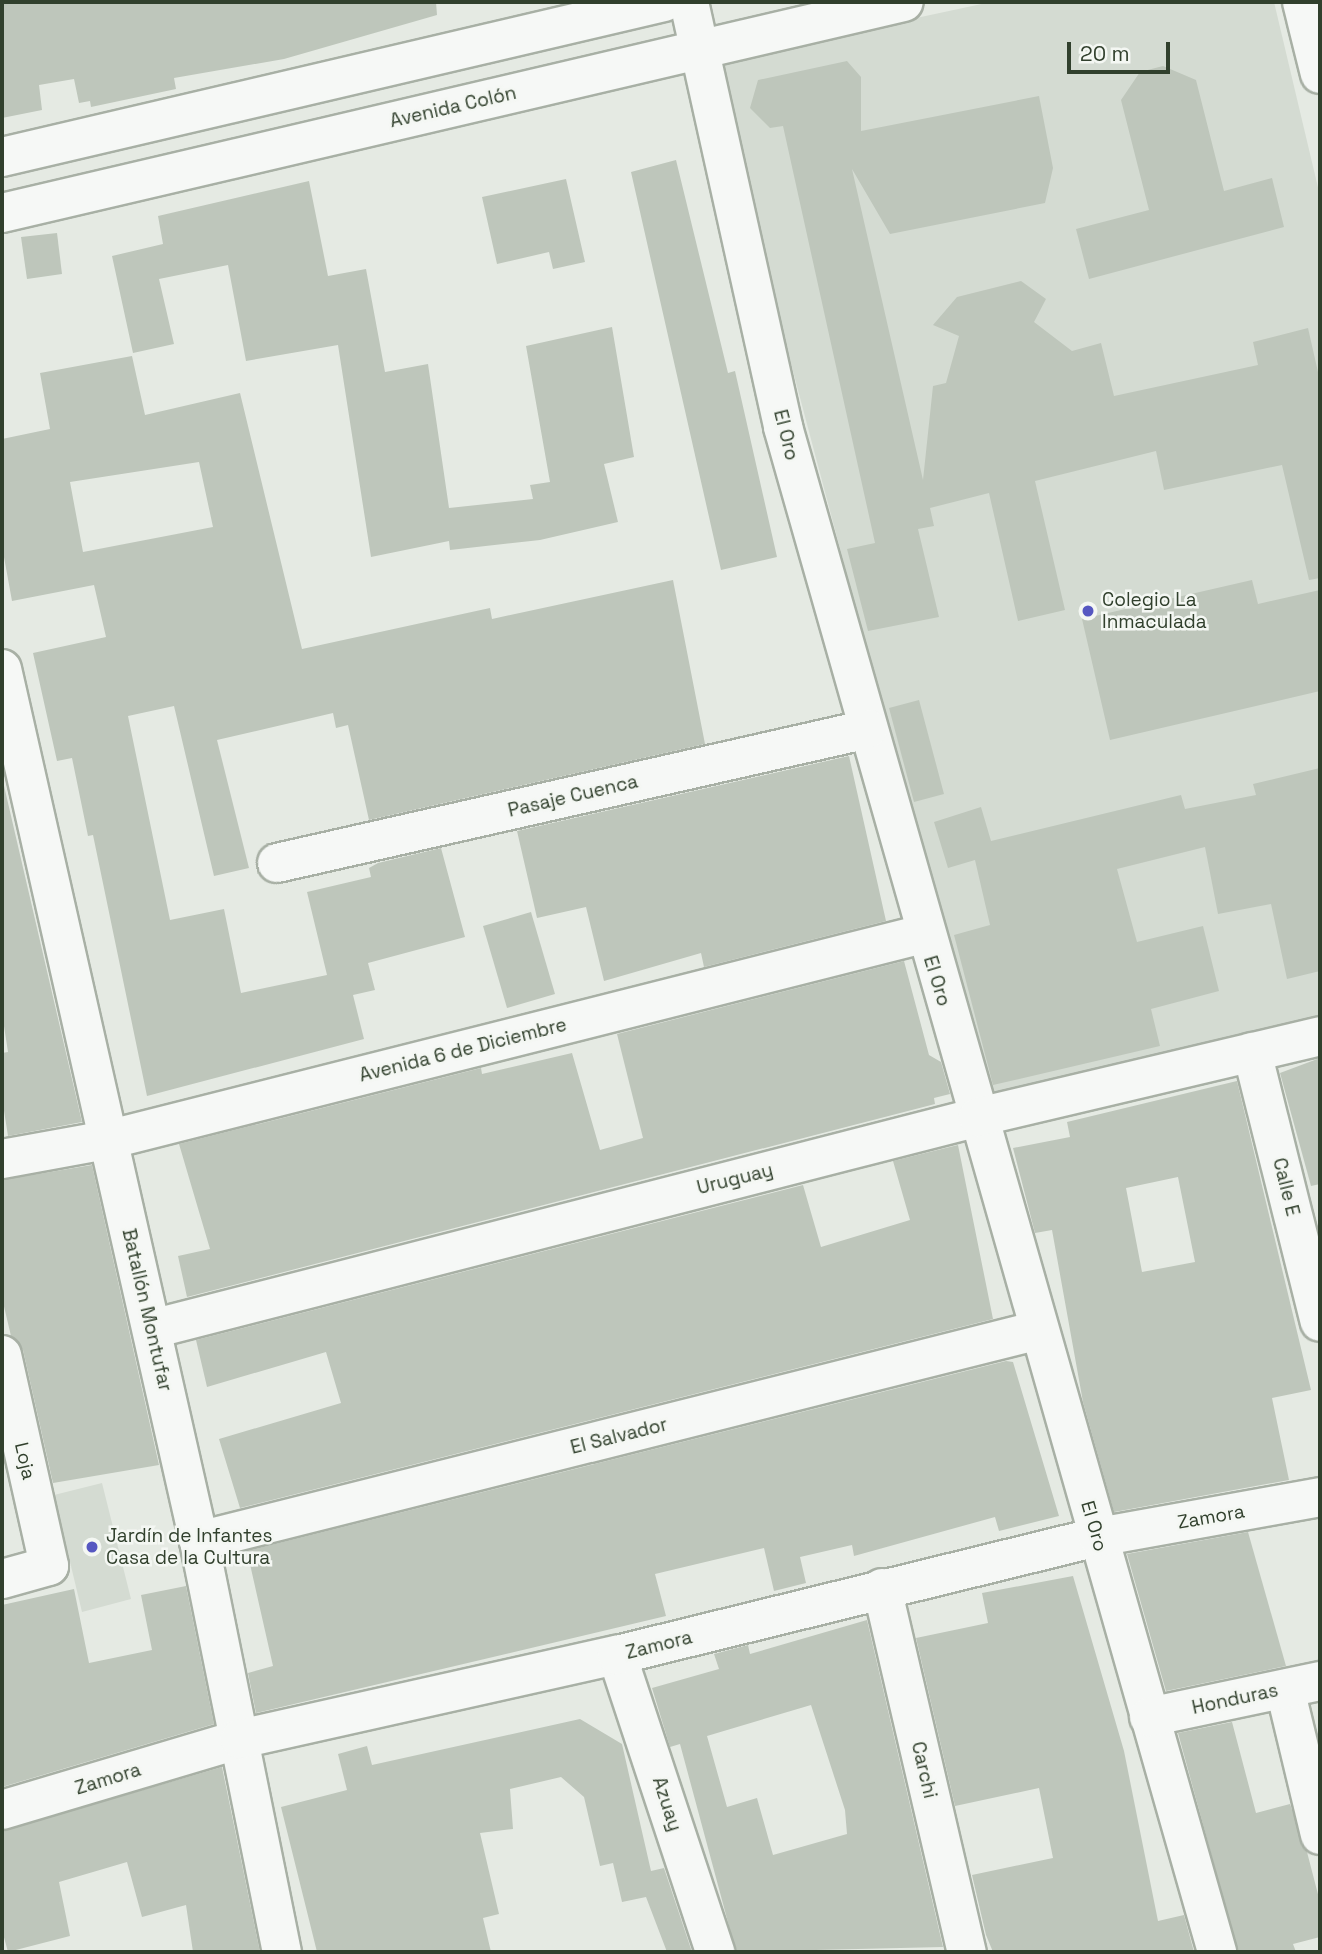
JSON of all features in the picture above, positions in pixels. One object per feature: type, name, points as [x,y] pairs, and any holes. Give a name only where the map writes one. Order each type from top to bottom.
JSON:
[{"type":"street","points":[[2,157],[664,2]]},
{"type":"street","name":"El Oro","points":[[689,2],[783,427],[923,934],[1217,1952]]},
{"type":"street","name":"Avenida Colón","points":[[2,213],[904,2]]},
{"type":"street","points":[[1303,2],[1320,74]]},
{"type":"street","name":"Batallón Montufar","points":[[2,670],[7,712],[199,1541],[282,1952]]},
{"type":"street","name":"Pasaje Cuenca","points":[[278,863],[868,729]]},
{"type":"street","name":"Avenida 6 de Diciembre","points":[[2,1159],[107,1140],[923,934]]},
{"type":"street","name":"Uruguay","points":[[152,1329],[978,1117],[1320,1036]]},
{"type":"street","name":"Calle E","points":[[1252,1052],[1320,1322]]},
{"type":"street","name":"El Salvador","points":[[199,1541],[1039,1330]]},
{"type":"street","name":"Loja","points":[[2,1355],[49,1566],[2,1579]]},
{"type":"street","name":"Zamora","points":[[2,1810],[240,1739],[617,1655],[1098,1537],[1320,1497]]},
{"type":"street","name":"Carchi","points":[[882,1588],[967,1952]]},
{"type":"street","name":"Azuay","points":[[617,1655],[715,1952]]},
{"type":"street","points":[[1303,1685],[1320,1835]]},
{"type":"street","name":"Honduras","points":[[1149,1717],[1303,1685]]},
{"type":"shaded area","name":"Colegio La Inmaculada","points":[[991,2],[1274,2],[1320,196],[1320,1025],[987,1103],[711,62]]},
{"type":"shaded area","name":"Jardín de Infantes Casa de la Cultura","points":[[102,1483],[131,1599],[82,1612],[54,1495]]},
{"type":"building","points":[[2,2],[436,2],[437,15],[284,59],[174,78],[176,89],[91,107],[90,101],[79,103],[74,79],[39,85],[42,110],[2,118]]},
{"type":"building","points":[[847,61],[861,77],[861,131],[1039,96],[1053,168],[1045,203],[890,234],[852,169],[923,480],[933,386],[946,383],[959,336],[933,325],[957,297],[1021,281],[1046,299],[1034,322],[1072,351],[1101,343],[1114,396],[1258,365],[1253,342],[1308,328],[1320,381],[1320,578],[1309,580],[1282,465],[1164,490],[1156,451],[1035,481],[1065,610],[1018,621],[989,493],[930,508],[934,526],[918,529],[939,617],[868,631],[847,549],[875,543],[783,126],[770,128],[750,108],[758,80]]},
{"type":"building","points":[[1163,66],[1196,80],[1224,191],[1272,178],[1284,227],[1089,279],[1076,229],[1149,210],[1121,100],[1140,72]]},
{"type":"building","points":[[676,160],[728,373],[735,371],[777,557],[721,570],[631,172]]},
{"type":"building","points":[[566,179],[585,262],[553,269],[549,252],[497,264],[482,197]]},
{"type":"building","points":[[309,181],[328,276],[366,269],[385,372],[428,364],[449,508],[533,499],[530,485],[550,482],[526,346],[612,327],[634,457],[604,464],[618,522],[540,540],[450,550],[449,541],[371,557],[338,345],[246,361],[228,265],[159,279],[174,344],[133,353],[112,256],[163,244],[158,216]]},
{"type":"building","points":[[57,233],[62,274],[27,279],[21,237]]},
{"type":"building","points":[[132,356],[145,415],[240,393],[302,649],[490,608],[492,619],[673,580],[705,744],[369,820],[348,725],[336,728],[333,713],[217,740],[249,868],[214,876],[174,706],[128,716],[170,920],[224,909],[241,993],[327,975],[307,892],[371,877],[369,868],[378,863],[441,848],[465,937],[368,963],[375,990],[353,995],[364,1039],[147,1096],[93,835],[88,836],[72,758],[57,761],[33,653],[106,637],[94,585],[12,601],[2,546],[2,439],[50,429],[40,373]],"holes":[[[199,462],[213,527],[83,552],[70,482]]]},
{"type":"building","points":[[1252,580],[1258,604],[1320,590],[1320,691],[1110,740],[1082,619]]},
{"type":"building","points":[[919,700],[944,794],[914,802],[889,708]]},
{"type":"building","points":[[849,756],[886,921],[704,967],[701,953],[604,981],[586,907],[537,918],[517,831]]},
{"type":"building","points":[[1320,768],[1320,971],[1287,979],[1271,904],[1218,914],[1205,847],[1117,869],[1137,942],[1203,926],[1219,991],[1151,1009],[1160,1046],[993,1085],[954,935],[990,925],[975,860],[948,868],[934,822],[981,807],[991,841],[1181,795],[1185,809],[1256,795],[1253,784]]},
{"type":"building","points":[[2,777],[82,1122],[8,1136],[2,1098],[2,1053],[8,1052],[2,1013]]},
{"type":"building","points":[[531,912],[555,994],[507,1008],[483,926]]},
{"type":"building","points":[[904,961],[929,1055],[941,1062],[950,1094],[934,1098],[935,1104],[187,1297],[178,1256],[210,1249],[179,1144],[481,1068],[482,1074],[572,1053],[600,1150],[643,1138],[617,1034]]},
{"type":"building","points":[[1320,1058],[1320,1184],[1311,1186],[1280,1073]]},
{"type":"building","points":[[1237,1081],[1311,1390],[1272,1398],[1289,1480],[1114,1512],[1083,1402],[1052,1230],[1035,1233],[1013,1148],[1070,1137],[1067,1122]],"holes":[[[1178,1177],[1195,1262],[1142,1272],[1126,1188]]]},
{"type":"building","points":[[958,1145],[993,1319],[240,1508],[219,1439],[341,1403],[326,1352],[207,1387],[196,1340],[803,1185],[821,1247],[910,1220],[893,1161]]},
{"type":"building","points":[[92,1165],[159,1465],[53,1483],[23,1350],[11,1336],[2,1298],[2,1180]]},
{"type":"building","points":[[1006,1361],[1013,1362],[1059,1516],[999,1531],[995,1517],[854,1556],[852,1545],[800,1557],[806,1583],[774,1591],[764,1548],[655,1574],[666,1616],[256,1713],[248,1673],[273,1666],[247,1551]]},
{"type":"building","points":[[1248,1532],[1286,1666],[1166,1691],[1127,1554]]},
{"type":"building","points":[[1073,1576],[1124,1751],[1158,1921],[1184,1915],[1194,1952],[993,1952],[986,1935],[972,1875],[1053,1858],[1039,1788],[955,1806],[916,1638],[988,1623],[982,1593]]},
{"type":"building","points":[[186,1586],[214,1724],[2,1787],[2,1605],[74,1589],[89,1663],[152,1650],[141,1595]]},
{"type":"building","points":[[867,1620],[943,1947],[736,1952],[680,1744],[670,1747],[652,1688],[719,1669],[714,1654],[748,1645],[750,1654]],"holes":[[[811,1705],[845,1810],[847,1834],[773,1855],[757,1798],[727,1807],[707,1736]]]},
{"type":"building","points":[[580,1719],[622,1744],[651,1871],[664,1868],[692,1952],[667,1952],[646,1897],[622,1902],[613,1863],[600,1866],[584,1797],[561,1777],[510,1789],[513,1829],[480,1833],[499,1914],[483,1918],[491,1952],[317,1952],[281,1807],[347,1790],[338,1754],[367,1746],[372,1765]]},
{"type":"building","points":[[1232,1722],[1256,1813],[1290,1804],[1307,1852],[1320,1902],[1320,1937],[1293,1944],[1296,1952],[1238,1952],[1178,1733]]},
{"type":"building","points":[[222,1767],[260,1952],[193,1952],[186,1905],[142,1917],[127,1862],[59,1882],[70,1936],[8,1952],[2,1930],[2,1831]]},
{"type":"place","name":"Colegio La Inmaculada","points":[[1088,611]]},
{"type":"place","name":"Jardín de Infantes Casa de la Cultura","points":[[92,1547]]}]
